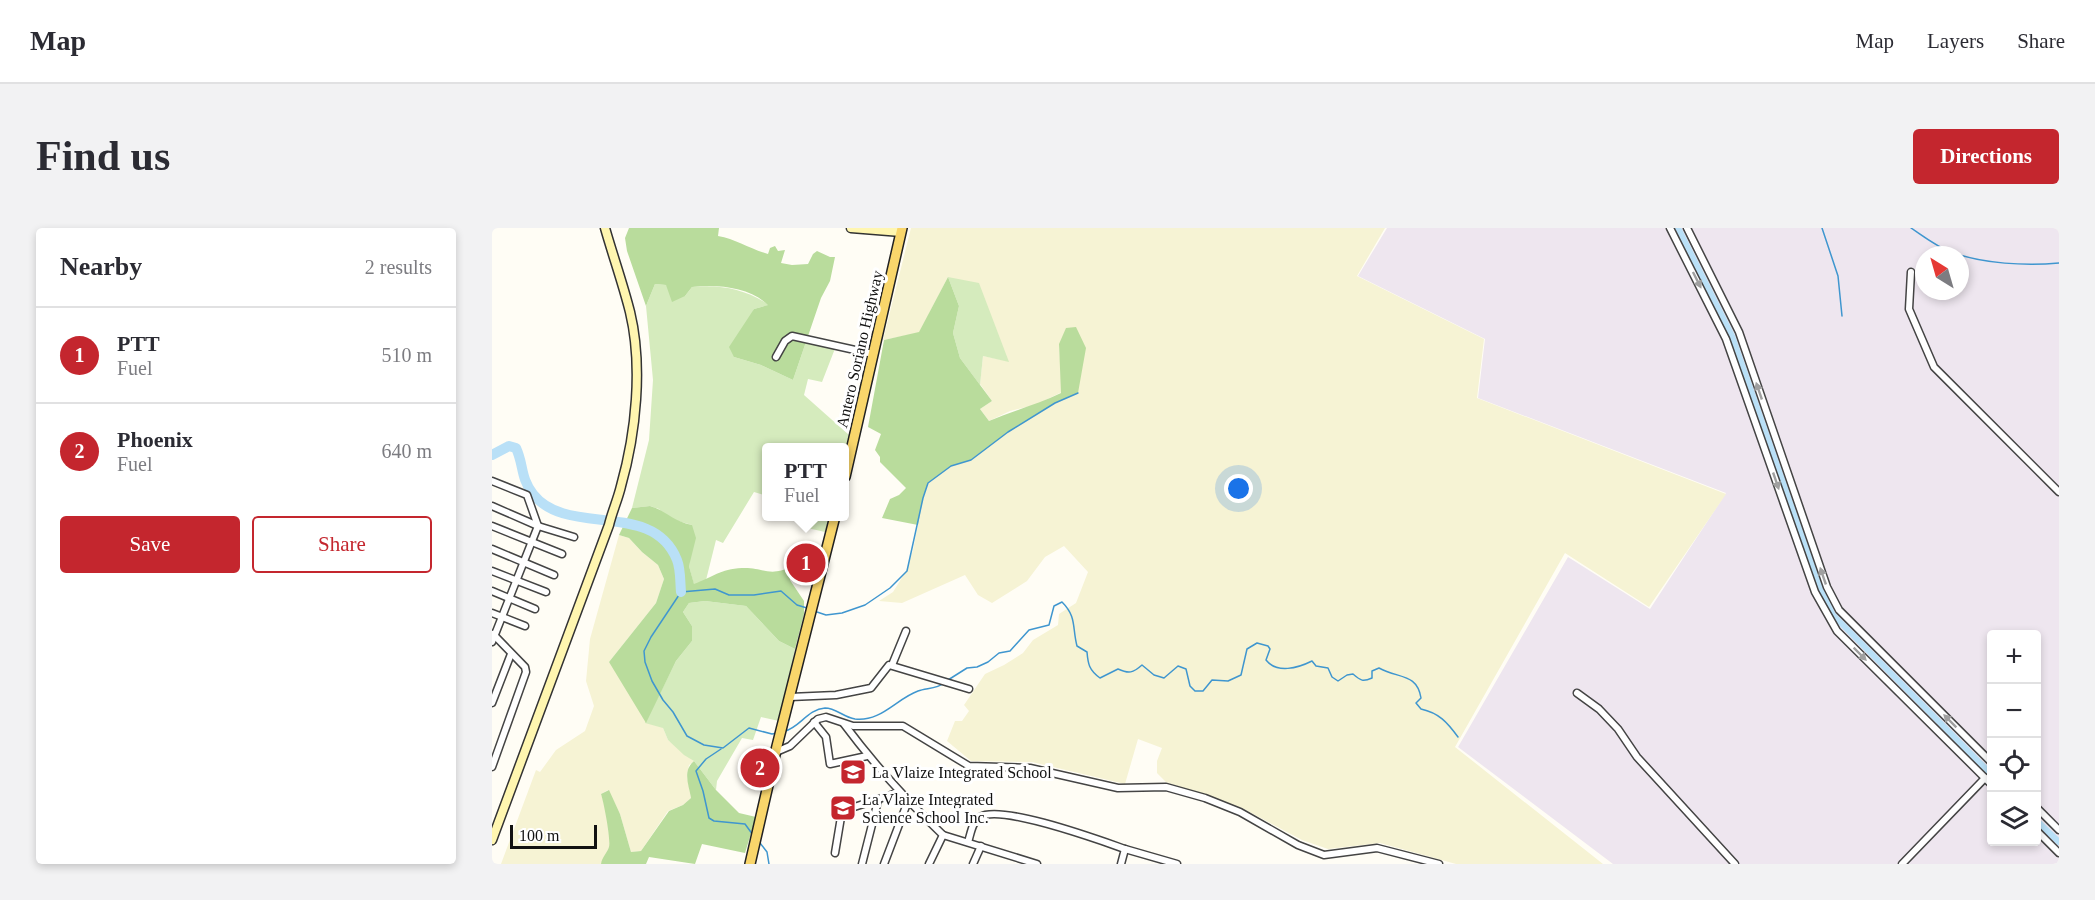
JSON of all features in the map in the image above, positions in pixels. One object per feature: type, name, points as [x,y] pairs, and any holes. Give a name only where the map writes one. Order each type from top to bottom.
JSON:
[{"type":"main road","name":"Antero Soriano Highway","points":[[849,459],[901,230]]},
{"type":"main road","points":[[750,864],[775,752],[834,521]]},
{"type":"street","points":[[492,840],[610,521],[621,486],[634,419],[635,354],[630,312],[605,228]]},
{"type":"street","points":[[851,228],[901,230]]},
{"type":"street","points":[[1670,228],[1726,339],[1815,591],[1828,617],[1837,631],[1985,778],[1902,864]]},
{"type":"street","points":[[1687,228],[1738,332],[1827,587],[1839,610],[1987,758]]},
{"type":"street","points":[[1911,272],[1909,309],[1934,367],[2059,492]]},
{"type":"street","points":[[776,357],[785,341],[792,336],[873,354]]},
{"type":"street","points":[[1768,458],[1781,453]]},
{"type":"street","points":[[492,481],[527,495],[538,526],[492,642]]},
{"type":"street","points":[[492,506],[538,526],[574,537]]},
{"type":"street","points":[[492,526],[562,554]]},
{"type":"street","points":[[492,549],[554,575]]},
{"type":"street","points":[[492,571],[546,592]]},
{"type":"street","points":[[492,591],[535,609]]},
{"type":"street","points":[[492,613],[525,626]]},
{"type":"street","points":[[892,665],[906,631]]},
{"type":"street","points":[[492,767],[526,672],[525,667],[494,634]]},
{"type":"street","points":[[492,703],[511,654]]},
{"type":"street","points":[[790,697],[836,694],[871,688],[887,666],[892,665],[969,689]]},
{"type":"street","points":[[1576,693],[1599,709],[1612,722],[1637,757],[1735,864]]},
{"type":"street","points":[[775,752],[790,746],[814,722],[826,717],[853,726],[903,726],[969,766],[1030,768],[1118,788],[1166,787],[1205,798],[1240,812],[1298,845],[1324,855],[1377,848],[1439,864]]},
{"type":"street","points":[[814,722],[825,738],[830,764],[867,756]]},
{"type":"street","points":[[844,723],[867,756],[943,835],[1037,864]]},
{"type":"street","points":[[835,853],[842,811],[900,792]]},
{"type":"street","points":[[862,864],[878,801]]},
{"type":"street","points":[[884,864],[908,801]]},
{"type":"street","points":[[2041,811],[2059,830]]},
{"type":"street","points":[[968,842],[978,819],[993,813],[1035,820],[1167,863],[1177,864]]},
{"type":"street","points":[[2041,834],[2059,853]]},
{"type":"street","points":[[929,864],[943,835]]},
{"type":"street","points":[[973,864],[981,846]]},
{"type":"street","points":[[1121,864],[1125,849]]},
{"type":"shaded area","points":[[911,228],[1385,228],[1357,276],[1484,339],[1477,398],[1726,494],[1649,607],[1565,553],[1455,747],[1603,864],[1456,864],[1380,843],[1328,849],[1302,840],[1242,808],[1166,782],[1157,773],[1157,761],[1162,748],[1138,739],[1125,784],[1032,762],[971,761],[947,741],[955,721],[962,721],[969,711],[964,705],[985,674],[1023,653],[1033,640],[1058,625],[1059,614],[1076,603],[1088,572],[1064,546],[1045,557],[1027,581],[992,603],[978,595],[965,575],[902,603],[879,601],[893,592],[906,571],[928,483],[951,466],[971,460],[1008,432],[1055,403],[1078,393],[1059,345],[1062,392],[1035,405],[1010,411],[989,421],[980,409],[992,401],[980,384],[983,356],[1008,361],[948,277],[919,333],[883,340]]},
{"type":"shaded area","points":[[1387,228],[2059,228],[2059,864],[1613,864],[1458,747],[1568,557],[1650,609],[1726,493],[1478,398],[1485,339],[1358,276]]},
{"type":"shaded area","points":[[619,535],[629,538],[658,565],[664,579],[656,603],[609,662],[663,728],[668,740],[694,761],[689,765],[687,775],[691,798],[683,805],[668,811],[641,851],[631,852],[620,814],[608,790],[601,794],[607,811],[610,846],[601,864],[501,864],[536,770],[540,772],[556,750],[585,731],[594,706],[586,681],[590,639]]},
{"type":"green space","points":[[629,228],[719,228],[718,236],[761,252],[768,254],[770,248],[775,246],[778,251],[785,250],[781,263],[792,265],[808,264],[817,251],[835,257],[830,281],[821,298],[793,380],[761,365],[734,357],[729,347],[754,309],[768,305],[752,294],[733,288],[692,287],[685,296],[672,302],[666,285],[655,284],[646,306],[627,251],[625,238]]},
{"type":"green space","points":[[948,277],[979,283],[1009,362],[983,356],[980,385],[960,358],[953,333],[959,306]]},
{"type":"green space","points":[[948,277],[959,306],[953,333],[960,358],[992,401],[980,409],[989,421],[1061,393],[1059,344],[1066,328],[1076,327],[1086,348],[1078,393],[1055,403],[1008,432],[971,460],[951,466],[928,483],[918,525],[882,518],[890,499],[899,495],[906,488],[880,462],[880,457],[875,450],[881,434],[868,427],[884,340],[919,332]]},
{"type":"green space","points":[[655,284],[666,285],[685,296],[692,287],[713,286],[742,291],[751,295],[769,305],[754,309],[734,357],[761,365],[793,380],[807,339],[836,346],[822,382],[808,379],[804,395],[849,435],[847,443],[762,443],[762,494],[754,492],[723,543],[716,540],[706,580],[694,585],[689,566],[692,525],[671,519],[659,509],[650,506],[632,508],[649,440],[653,380],[646,306]]},
{"type":"green space","points":[[650,506],[692,525],[696,538],[689,566],[694,584],[734,569],[750,568],[772,572],[792,566],[790,580],[804,601],[804,614],[795,649],[779,641],[746,606],[705,601],[689,603],[683,612],[692,626],[692,641],[676,661],[646,723],[609,662],[656,603],[664,579],[658,565],[629,538],[619,535],[632,508]]},
{"type":"green space","points":[[804,521],[828,521],[825,532],[803,527]]},
{"type":"green space","points":[[705,601],[746,606],[779,641],[795,649],[779,721],[761,717],[753,740],[742,738],[717,781],[716,790],[694,761],[668,740],[663,728],[645,723],[676,661],[692,641],[692,626],[683,612],[689,603]]},
{"type":"green space","points":[[694,761],[716,790],[739,813],[756,817],[745,853],[702,844],[695,864],[649,857],[646,864],[601,864],[609,843],[601,794],[609,790],[620,814],[631,852],[641,851],[669,811],[683,805],[691,798],[687,774]]},
{"type":"waterway","points":[[1678,228],[1732,336],[1820,589],[1833,615],[1987,770]]},
{"type":"waterway","points":[[1822,228],[1838,276],[1842,316]]},
{"type":"waterway","points":[[1911,228],[1946,250],[1963,256],[1991,262],[2059,263]]},
{"type":"waterway","points":[[814,611],[826,615],[842,613],[865,605],[890,588],[907,571],[928,483],[951,466],[971,460],[1008,432],[1055,403],[1078,393]]},
{"type":"waterway","points":[[492,455],[509,446],[516,448],[529,488],[548,507],[566,514],[630,524],[649,530],[665,541],[677,560],[681,592]]},
{"type":"waterway","points":[[777,733],[772,734],[749,728],[723,748],[704,745],[687,736],[652,681],[645,662],[644,651],[681,592],[715,589],[729,595],[754,595],[781,591],[797,605],[807,608]]},
{"type":"waterway","points":[[948,680],[967,668],[988,662],[999,653],[1010,651],[1029,630],[1049,625],[1054,606],[1062,602],[1072,618],[1077,646],[1087,652],[1090,667],[1100,678],[1118,669],[1131,672],[1142,665],[1154,675],[1164,678],[1178,666],[1186,669],[1190,686],[1195,691],[1203,691],[1212,680],[1228,681],[1241,675],[1247,649],[1257,643],[1268,646],[1270,649],[1266,660],[1276,667],[1288,668],[1312,661],[1316,666],[1328,668],[1332,677],[1338,681],[1353,674],[1362,680],[1369,679],[1372,678],[1372,671],[1379,668],[1411,680],[1416,684],[1421,698],[1416,703],[1421,709],[1442,719],[1458,737]]},
{"type":"waterway","points":[[785,731],[819,709],[825,708],[833,709],[855,719],[873,717],[910,695],[944,683]]},
{"type":"waterway","points":[[721,749],[706,759],[696,771],[709,818],[714,821],[745,824],[753,835]]},
{"type":"waterway","points":[[2041,825],[2059,842]]},
{"type":"waterway","points":[[760,843],[767,852],[769,864]]},
{"type":"place","name":"PTT","points":[[806,563]]},
{"type":"place","name":"Phoenix","points":[[760,768]]},
{"type":"place","name":"La Vlaize Integrated School","points":[[853,772]]},
{"type":"place","name":"La Vlaize Integrated Science School Inc.","points":[[843,808]]}]
